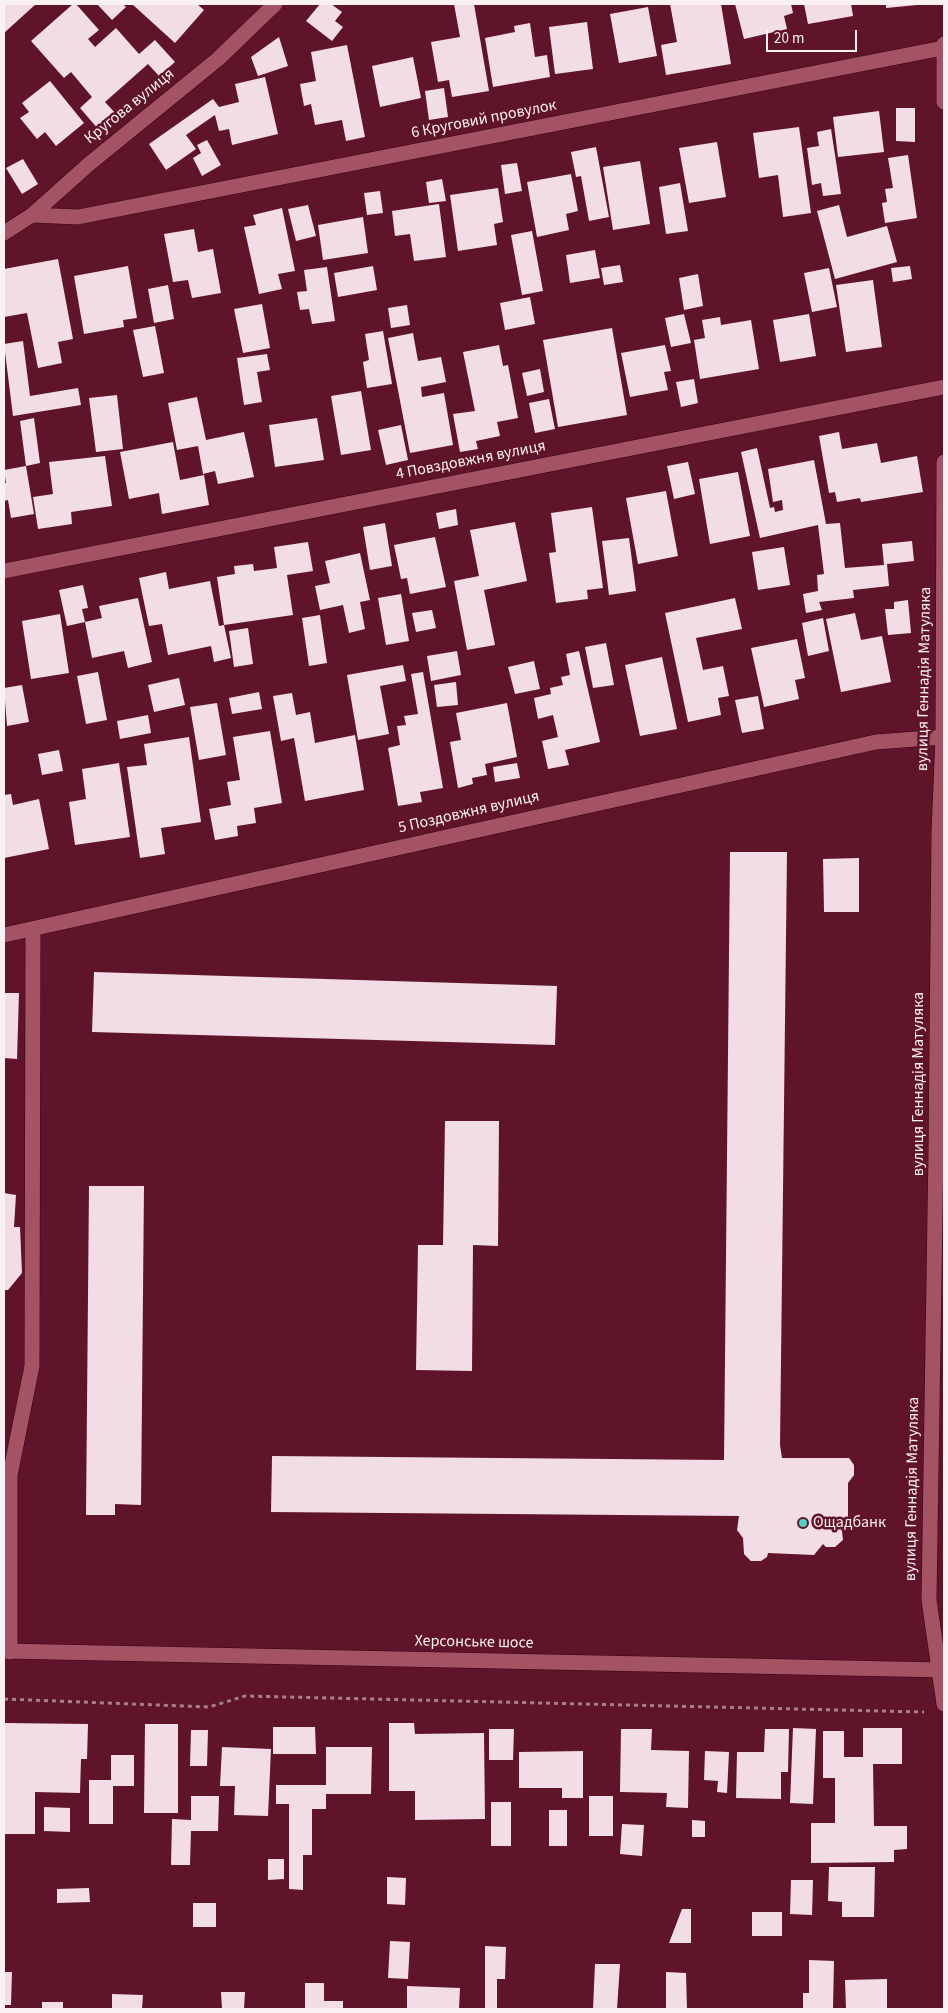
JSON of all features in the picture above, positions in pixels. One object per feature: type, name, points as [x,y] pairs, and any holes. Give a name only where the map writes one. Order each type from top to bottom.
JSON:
[{"type":"street","name":"Кругова вулиця","points":[[6,225],[32,215],[89,164],[218,58],[275,4]]},
{"type":"street","name":"6 Круговий провулок","points":[[32,215],[78,217],[943,46]]},
{"type":"street","points":[[943,46],[944,102]]},
{"type":"street","name":"4 Повздовжня вулиця","points":[[4,571],[944,387]]},
{"type":"street","name":"вулиця Геннадія Матуляка","points":[[939,1708],[942,1670],[929,1600],[936,1169],[938,832],[943,737],[944,462]]},
{"type":"street","name":"5 Поздовжня вулиця","points":[[4,935],[876,742],[943,737]]},
{"type":"street","points":[[7,1652],[10,1475],[32,1366],[34,929]]},
{"type":"street","name":"Херсонське шосе","points":[[7,1652],[942,1670]]},
{"type":"path","points":[[4,1698],[209,1707],[245,1696],[255,1696],[939,1708]]},
{"type":"building","points":[[4,4],[36,4],[4,33]]},
{"type":"building","points":[[73,4],[76,4],[99,30],[88,39],[95,47],[116,28],[139,54],[155,40],[175,62],[159,76],[148,64],[105,102],[116,114],[99,130],[80,108],[92,97],[71,72],[64,78],[31,41]]},
{"type":"building","points":[[97,4],[123,4],[126,7],[112,20]]},
{"type":"building","points":[[132,4],[197,4],[204,10],[175,43]]},
{"type":"building","points":[[320,4],[331,4],[342,12],[335,21],[343,27],[332,41],[306,21]]},
{"type":"building","points":[[454,4],[474,4],[489,91],[452,97],[449,80],[438,82],[431,42],[460,37]]},
{"type":"building","points":[[670,4],[721,4],[731,64],[666,75],[661,45],[677,42]]},
{"type":"building","points":[[735,4],[791,4],[793,13],[784,16],[787,29],[744,39]]},
{"type":"building","points":[[804,4],[851,4],[853,16],[808,24]]},
{"type":"building","points":[[886,4],[916,4],[917,5],[886,8]]},
{"type":"building","points":[[648,7],[657,56],[619,63],[610,14]]},
{"type":"building","points":[[587,22],[593,69],[555,74],[549,27]]},
{"type":"building","points":[[530,23],[535,57],[547,55],[550,77],[493,87],[485,38],[515,32],[514,26]]},
{"type":"building","points":[[279,37],[288,66],[258,76],[251,57]]},
{"type":"building","points":[[347,45],[365,137],[346,141],[342,120],[315,125],[311,104],[304,106],[300,84],[316,81],[311,52]]},
{"type":"building","points":[[413,57],[421,98],[380,107],[372,66]]},
{"type":"building","points":[[265,77],[278,134],[232,145],[229,129],[219,131],[215,115],[186,135],[196,149],[166,170],[149,144],[213,99],[219,107],[239,102],[235,84]]},
{"type":"building","points":[[50,81],[84,123],[56,146],[45,132],[37,139],[20,118],[29,112],[22,103]]},
{"type":"building","points":[[444,88],[448,117],[429,120],[425,91]]},
{"type":"building","points":[[896,108],[915,108],[915,142],[896,141]]},
{"type":"building","points":[[879,111],[884,152],[838,157],[833,117]]},
{"type":"building","points":[[799,127],[811,213],[783,217],[778,175],[759,178],[753,133]]},
{"type":"building","points":[[831,129],[841,194],[823,196],[821,183],[812,185],[807,148],[819,146],[817,132]]},
{"type":"building","points":[[207,140],[221,165],[202,176],[193,158],[201,153],[197,145]]},
{"type":"building","points":[[717,142],[726,197],[689,203],[679,148]]},
{"type":"building","points":[[596,147],[609,217],[589,221],[581,176],[576,177],[571,152]]},
{"type":"building","points":[[908,155],[917,218],[885,223],[882,203],[887,202],[885,189],[893,188],[888,158]]},
{"type":"building","points":[[23,159],[38,184],[22,194],[6,168]]},
{"type":"building","points":[[640,161],[650,224],[613,230],[603,167]]},
{"type":"building","points":[[517,163],[522,191],[505,194],[501,165]]},
{"type":"building","points":[[571,174],[578,211],[566,214],[569,230],[537,237],[527,182]]},
{"type":"building","points":[[442,179],[446,201],[429,203],[426,182]]},
{"type":"building","points":[[680,183],[688,231],[666,234],[659,187]]},
{"type":"building","points":[[498,188],[503,222],[494,224],[497,245],[458,251],[450,195]]},
{"type":"building","points":[[380,191],[383,213],[367,215],[364,193]]},
{"type":"building","points":[[439,204],[446,257],[414,261],[410,234],[395,236],[392,211]]},
{"type":"building","points":[[308,205],[316,236],[296,241],[288,209]]},
{"type":"building","points":[[839,205],[847,237],[887,226],[897,262],[835,279],[817,211]]},
{"type":"building","points":[[282,208],[295,271],[278,274],[282,289],[259,294],[244,227],[256,225],[253,215]]},
{"type":"building","points":[[363,217],[368,253],[323,260],[318,225]]},
{"type":"building","points":[[194,229],[198,252],[213,249],[221,293],[192,298],[188,280],[173,282],[164,234]]},
{"type":"building","points":[[532,231],[543,291],[522,295],[511,235]]},
{"type":"building","points":[[595,250],[600,278],[570,283],[566,255]]},
{"type":"building","points":[[58,259],[73,339],[58,342],[62,363],[38,368],[27,313],[4,317],[4,269]]},
{"type":"building","points":[[620,265],[623,282],[604,285],[601,268]]},
{"type":"building","points":[[128,266],[137,318],[123,320],[124,327],[84,334],[74,276]]},
{"type":"building","points":[[373,266],[377,290],[338,297],[334,273]]},
{"type":"building","points":[[910,266],[912,279],[893,282],[891,268]]},
{"type":"building","points":[[327,267],[335,321],[312,324],[309,309],[300,310],[297,292],[307,291],[304,270]]},
{"type":"building","points":[[829,268],[837,307],[812,312],[804,273]]},
{"type":"building","points":[[698,274],[703,306],[684,310],[679,278]]},
{"type":"building","points":[[873,280],[882,347],[846,352],[836,285]]},
{"type":"building","points":[[168,285],[174,319],[154,323],[148,289]]},
{"type":"building","points":[[530,297],[535,324],[505,330],[500,303]]},
{"type":"building","points":[[262,304],[270,348],[243,353],[234,309]]},
{"type":"building","points":[[407,305],[410,325],[391,328],[388,308]]},
{"type":"building","points":[[684,314],[691,343],[671,347],[665,318]]},
{"type":"building","points":[[809,314],[816,356],[780,362],[773,320]]},
{"type":"building","points":[[720,317],[721,325],[751,320],[759,369],[700,379],[694,340],[705,338],[702,320]]},
{"type":"building","points":[[155,326],[164,373],[143,377],[133,330]]},
{"type":"building","points":[[612,328],[627,415],[558,427],[543,340]]},
{"type":"building","points":[[383,331],[392,384],[367,388],[363,362],[369,360],[365,334]]},
{"type":"building","points":[[413,333],[418,361],[441,357],[446,382],[421,387],[422,397],[444,393],[453,445],[410,453],[388,338]]},
{"type":"building","points":[[23,341],[30,396],[78,388],[81,405],[13,416],[4,344]]},
{"type":"building","points":[[499,345],[503,366],[508,365],[518,418],[497,422],[500,436],[476,441],[478,449],[460,452],[453,414],[475,411],[463,352]]},
{"type":"building","points":[[665,345],[671,371],[664,372],[668,390],[630,397],[621,353]]},
{"type":"building","points":[[267,354],[270,370],[257,372],[262,402],[244,405],[237,358]]},
{"type":"building","points":[[540,369],[544,392],[527,396],[522,373]]},
{"type":"building","points":[[694,379],[698,403],[681,407],[676,382]]},
{"type":"building","points":[[361,391],[371,450],[341,455],[331,396]]},
{"type":"building","points":[[117,395],[123,449],[96,452],[89,398]]},
{"type":"building","points":[[197,397],[206,440],[244,432],[254,477],[218,484],[215,471],[203,474],[198,446],[177,450],[168,403]]},
{"type":"building","points":[[549,399],[555,429],[535,433],[529,403]]},
{"type":"building","points":[[34,418],[40,463],[26,466],[20,421]]},
{"type":"building","points":[[317,418],[324,460],[275,467],[269,425]]},
{"type":"building","points":[[401,425],[408,460],[386,465],[378,430]]},
{"type":"building","points":[[839,432],[842,449],[877,443],[881,463],[917,456],[923,492],[861,502],[860,498],[837,502],[835,492],[829,493],[819,436]]},
{"type":"building","points":[[173,442],[180,480],[204,475],[209,505],[162,514],[159,493],[129,499],[120,452]]},
{"type":"building","points":[[757,448],[770,508],[774,507],[775,512],[783,510],[782,500],[773,502],[768,469],[814,460],[826,524],[840,523],[845,568],[884,565],[882,544],[912,541],[914,561],[887,564],[889,586],[853,590],[854,598],[819,602],[822,610],[806,613],[803,594],[818,591],[817,575],[824,574],[818,525],[760,538],[741,452]]},
{"type":"building","points":[[105,456],[112,506],[71,512],[72,524],[38,529],[33,497],[53,494],[49,462]]},
{"type":"building","points":[[688,462],[695,494],[674,499],[667,466]]},
{"type":"building","points":[[26,466],[34,514],[11,518],[8,500],[4,501],[4,483],[6,483],[4,470]]},
{"type":"building","points":[[738,472],[750,536],[710,544],[699,479]]},
{"type":"building","points":[[666,491],[678,556],[638,564],[626,498]]},
{"type":"building","points":[[592,507],[603,588],[587,590],[588,599],[556,603],[549,553],[556,552],[551,513]]},
{"type":"building","points":[[456,509],[458,525],[439,529],[436,513]]},
{"type":"building","points":[[515,522],[527,581],[484,590],[495,645],[467,650],[454,581],[479,576],[470,530]]},
{"type":"building","points":[[385,523],[392,566],[370,570],[363,527]]},
{"type":"building","points":[[435,537],[446,587],[410,594],[407,578],[401,579],[394,545]]},
{"type":"building","points":[[629,538],[636,591],[609,595],[602,541]]},
{"type":"building","points":[[308,542],[313,571],[287,575],[293,615],[224,625],[217,577],[235,574],[234,566],[253,564],[254,571],[277,568],[274,547]]},
{"type":"building","points":[[784,547],[790,585],[758,590],[752,552]]},
{"type":"building","points":[[360,553],[370,600],[360,602],[365,629],[349,633],[343,605],[320,610],[315,586],[330,583],[325,561]]},
{"type":"building","points":[[166,572],[169,589],[210,581],[219,626],[224,625],[231,658],[214,662],[211,646],[168,655],[162,624],[149,626],[139,578]]},
{"type":"building","points":[[83,585],[88,608],[82,609],[85,622],[67,626],[59,590]]},
{"type":"building","points":[[401,594],[409,641],[386,645],[378,598]]},
{"type":"building","points":[[138,598],[152,662],[128,668],[124,651],[92,658],[85,622],[102,618],[99,606]]},
{"type":"building","points":[[735,598],[742,629],[696,638],[703,670],[723,666],[729,696],[718,698],[721,715],[688,722],[665,613]]},
{"type":"building","points":[[908,600],[911,633],[888,635],[885,609],[894,609],[894,602]]},
{"type":"building","points":[[432,610],[436,628],[416,632],[412,613]]},
{"type":"building","points":[[855,613],[861,640],[882,636],[891,682],[841,692],[826,619]]},
{"type":"building","points":[[60,614],[69,673],[31,679],[22,621]]},
{"type":"building","points":[[320,615],[327,663],[309,666],[302,618]]},
{"type":"building","points":[[823,618],[829,651],[808,656],[802,623]]},
{"type":"building","points":[[248,628],[253,664],[234,667],[229,631]]},
{"type":"building","points":[[797,639],[805,678],[795,680],[799,699],[764,707],[751,648]]},
{"type":"building","points":[[606,643],[614,685],[593,688],[585,647]]},
{"type":"building","points":[[457,651],[461,675],[431,681],[427,656]]},
{"type":"building","points":[[579,651],[600,742],[565,750],[569,765],[548,769],[542,741],[558,737],[553,715],[538,719],[534,698],[551,694],[550,688],[563,685],[561,677],[570,675],[566,654]]},
{"type":"building","points":[[662,657],[677,729],[640,736],[625,665]]},
{"type":"building","points":[[534,661],[540,689],[515,694],[508,667]]},
{"type":"building","points":[[403,665],[406,681],[380,686],[389,734],[358,740],[347,675]]},
{"type":"building","points":[[98,672],[107,720],[86,724],[77,676]]},
{"type":"building","points":[[423,672],[443,788],[420,792],[422,802],[398,806],[388,748],[400,745],[397,726],[406,725],[404,716],[418,714],[411,674]]},
{"type":"building","points":[[179,678],[185,705],[154,712],[148,685]]},
{"type":"building","points":[[456,682],[458,705],[437,707],[434,685]]},
{"type":"building","points":[[22,685],[29,722],[7,726],[4,688]]},
{"type":"building","points":[[259,692],[262,709],[232,714],[229,698]]},
{"type":"building","points":[[292,693],[296,715],[310,712],[315,743],[355,735],[364,790],[305,801],[294,738],[281,741],[273,696]]},
{"type":"building","points":[[758,696],[764,729],[742,733],[735,700]]},
{"type":"building","points":[[217,703],[226,755],[199,760],[190,707]]},
{"type":"building","points":[[507,703],[517,757],[485,764],[487,775],[472,778],[473,784],[458,788],[450,742],[461,740],[456,713]]},
{"type":"building","points":[[148,715],[151,733],[120,739],[117,721]]},
{"type":"building","points":[[270,731],[282,803],[254,808],[256,823],[237,826],[238,836],[215,840],[209,809],[231,805],[227,782],[240,780],[233,737]]},
{"type":"building","points":[[189,737],[201,822],[161,828],[165,854],[140,858],[127,767],[147,765],[144,744]]},
{"type":"building","points":[[59,750],[63,771],[42,775],[38,754]]},
{"type":"building","points":[[119,763],[130,837],[75,845],[69,802],[86,799],[82,769]]},
{"type":"building","points":[[517,763],[520,778],[495,782],[493,767]]},
{"type":"building","points":[[11,794],[13,805],[39,799],[49,849],[4,858],[4,795]]},
{"type":"building","points":[[730,852],[787,852],[780,1445],[782,1458],[849,1458],[854,1465],[854,1475],[848,1483],[848,1521],[840,1528],[843,1540],[835,1547],[826,1547],[823,1544],[814,1555],[768,1553],[767,1557],[761,1561],[751,1561],[744,1554],[743,1538],[737,1530],[739,1516],[271,1512],[272,1456],[724,1460]]},
{"type":"building","points":[[859,858],[859,912],[824,912],[823,859]]},
{"type":"building","points":[[94,972],[557,986],[555,1045],[92,1032]]},
{"type":"building","points":[[4,993],[19,993],[17,1059],[4,1058]]},
{"type":"building","points":[[445,1121],[499,1121],[498,1246],[473,1245],[472,1371],[416,1370],[418,1245],[443,1245]]},
{"type":"building","points":[[89,1186],[144,1186],[141,1505],[115,1504],[115,1515],[86,1515]]},
{"type":"building","points":[[4,1193],[16,1195],[14,1227],[20,1227],[22,1273],[8,1290],[4,1290]]},
{"type":"building","points":[[4,1723],[88,1724],[87,1759],[81,1759],[80,1793],[35,1792],[35,1834],[4,1834]]},
{"type":"building","points":[[389,1723],[414,1723],[415,1734],[484,1733],[485,1819],[415,1820],[415,1791],[389,1791]]},
{"type":"building","points":[[145,1724],[178,1724],[178,1813],[144,1813]]},
{"type":"building","points":[[273,1727],[315,1727],[316,1754],[273,1754]]},
{"type":"building","points":[[793,1728],[816,1729],[813,1804],[790,1803]]},
{"type":"building","points":[[863,1728],[902,1728],[902,1764],[873,1764],[874,1826],[907,1826],[907,1849],[894,1850],[894,1862],[811,1863],[811,1823],[835,1823],[835,1778],[823,1778],[823,1731],[844,1731],[844,1757],[863,1757]]},
{"type":"building","points":[[489,1729],[514,1729],[513,1760],[489,1760]]},
{"type":"building","points":[[621,1729],[652,1729],[651,1750],[689,1751],[688,1808],[666,1807],[667,1793],[620,1792]]},
{"type":"building","points":[[765,1729],[789,1729],[788,1772],[781,1772],[781,1799],[736,1798],[737,1752],[764,1752]]},
{"type":"building","points":[[191,1730],[208,1730],[207,1766],[190,1766]]},
{"type":"building","points":[[222,1747],[271,1749],[268,1816],[234,1815],[235,1786],[220,1786]]},
{"type":"building","points":[[326,1747],[372,1747],[371,1794],[326,1794],[326,1809],[312,1809],[312,1855],[303,1855],[303,1890],[289,1889],[289,1804],[276,1804],[276,1785],[326,1785]]},
{"type":"building","points":[[583,1751],[583,1798],[562,1798],[562,1788],[519,1788],[519,1752]]},
{"type":"building","points":[[705,1751],[729,1752],[727,1793],[717,1792],[718,1781],[704,1780]]},
{"type":"building","points":[[111,1755],[134,1755],[134,1786],[113,1786],[113,1824],[89,1824],[89,1780],[111,1780]]},
{"type":"building","points":[[191,1796],[219,1796],[218,1831],[191,1831],[190,1865],[171,1865],[172,1819],[191,1820]]},
{"type":"building","points":[[589,1796],[613,1796],[613,1836],[589,1836]]},
{"type":"building","points":[[491,1802],[511,1802],[511,1846],[491,1846]]},
{"type":"building","points":[[44,1807],[70,1808],[70,1832],[44,1831]]},
{"type":"building","points":[[549,1810],[567,1810],[567,1846],[549,1846]]},
{"type":"building","points":[[692,1820],[705,1821],[705,1837],[692,1837]]},
{"type":"building","points":[[622,1824],[644,1825],[642,1856],[620,1854]]},
{"type":"building","points":[[268,1859],[284,1859],[284,1879],[268,1880]]},
{"type":"building","points":[[829,1867],[875,1867],[874,1917],[842,1917],[842,1902],[828,1901]]},
{"type":"building","points":[[387,1877],[406,1878],[405,1905],[387,1904]]},
{"type":"building","points":[[791,1880],[813,1880],[812,1915],[790,1914]]},
{"type":"building","points":[[89,1888],[90,1902],[57,1903],[57,1889]]},
{"type":"building","points":[[193,1903],[216,1903],[216,1927],[193,1927]]},
{"type":"building","points":[[682,1909],[691,1909],[691,1943],[669,1943]]},
{"type":"building","points":[[752,1912],[782,1912],[782,1936],[752,1936]]},
{"type":"building","points":[[390,1941],[410,1942],[408,1979],[388,1978]]},
{"type":"building","points":[[485,1946],[506,1947],[505,1979],[497,1979],[497,2009],[485,2009]]},
{"type":"building","points":[[809,1960],[834,1961],[833,2009],[803,2009],[803,1993],[809,1993]]},
{"type":"building","points":[[595,1964],[620,1964],[617,2009],[593,2009]]},
{"type":"building","points":[[4,1972],[12,1972],[11,2005],[4,2005]]},
{"type":"building","points":[[666,1972],[686,1973],[687,2009],[666,2009]]},
{"type":"building","points":[[887,1979],[887,2009],[846,2009],[845,1980]]},
{"type":"building","points":[[305,1983],[324,1983],[324,2001],[343,2001],[343,2009],[305,2009]]},
{"type":"building","points":[[407,1986],[460,1988],[459,2009],[407,2009]]},
{"type":"building","points":[[221,1992],[245,1992],[244,2009],[222,2009]]},
{"type":"building","points":[[112,1994],[143,1995],[142,2009],[112,2009]]},
{"type":"building","points":[[42,2002],[63,2002],[63,2009],[42,2009]]},
{"type":"place","name":"Ощадбанк","points":[[803,1523]]}]
